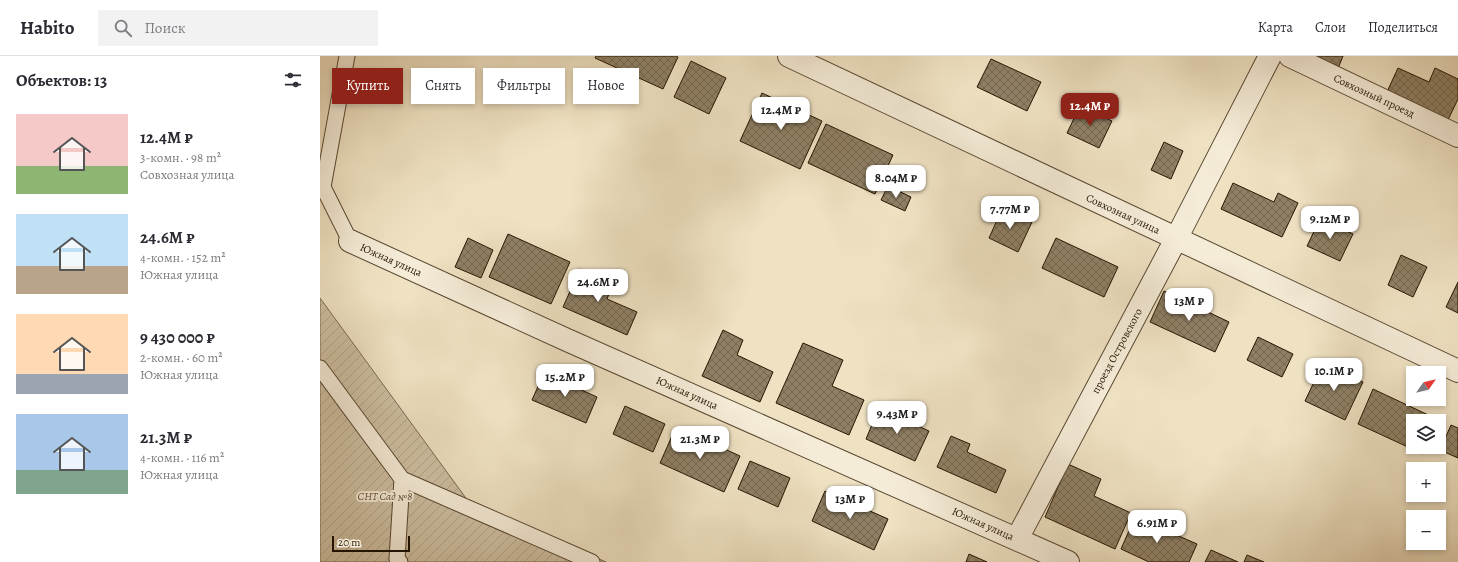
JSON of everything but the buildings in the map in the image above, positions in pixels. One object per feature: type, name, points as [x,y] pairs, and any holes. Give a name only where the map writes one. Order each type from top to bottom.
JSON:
[{"type":"street","name":"Совхозная улица","points":[[789,56],[1458,371]]},
{"type":"street","name":"проезд Островского","points":[[1017,539],[1176,239],[1270,56]]},
{"type":"street","name":"Совхозный проезд","points":[[1290,56],[1458,136]]},
{"type":"street","name":"Южная улица","points":[[350,241],[581,346],[1068,562]]},
{"type":"lane","points":[[347,56],[323,187],[350,241]]},
{"type":"lane","points":[[320,368],[402,478],[592,562]]},
{"type":"lane","points":[[398,561],[402,478]]},
{"type":"green space","name":"СНТ Сад №8","points":[[320,298],[468,501],[606,562],[320,562]]}]
